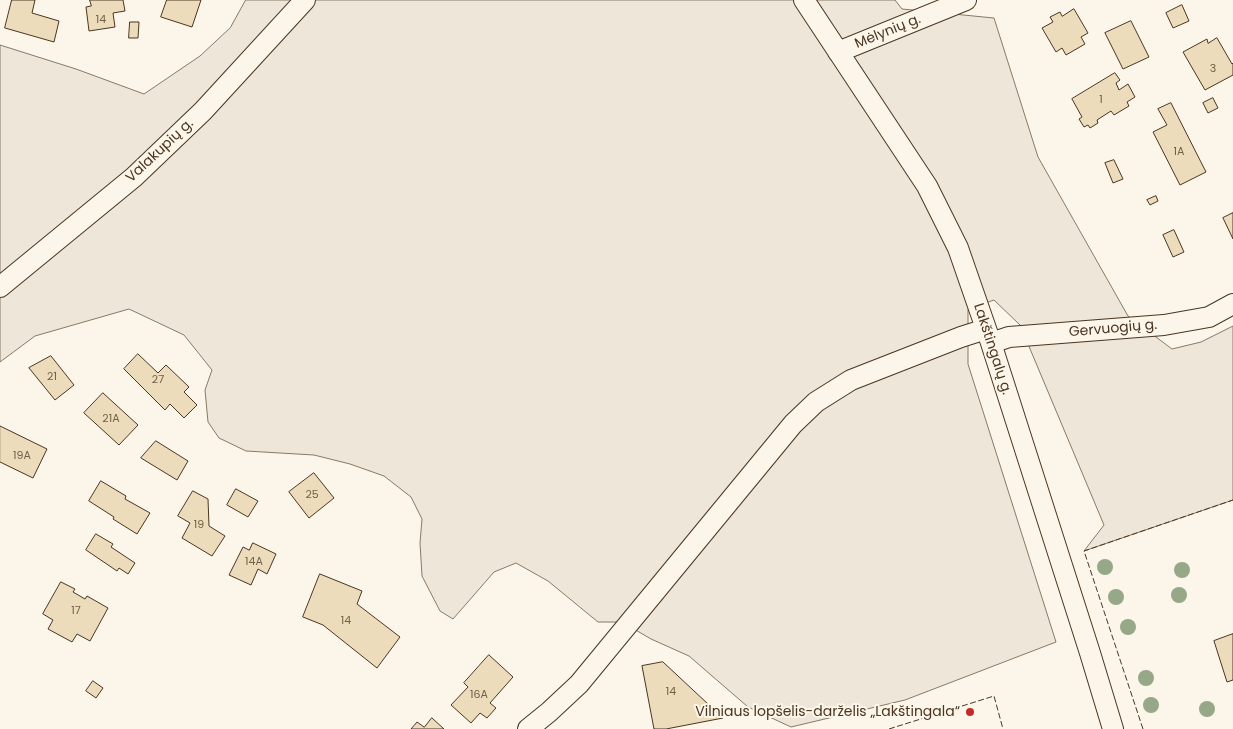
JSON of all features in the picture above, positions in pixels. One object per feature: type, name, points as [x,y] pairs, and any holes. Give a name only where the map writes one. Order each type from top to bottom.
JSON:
[{"type":"street","name":"Valakupių g.","points":[[0,287],[134,177],[203,111],[305,0]]},
{"type":"street","name":"Lakštingalų g.","points":[[804,0],[927,186],[958,248],[988,336],[1113,729]]},
{"type":"street","name":"Mėlynių g.","points":[[838,52],[966,0]]},
{"type":"street","name":"Gervuogių g.","points":[[528,729],[579,684],[793,424],[816,402],[851,380],[961,337],[988,336],[1009,338],[1164,325],[1209,317],[1233,304]]},
{"type":"shaded area","points":[[246,0],[895,0],[902,9],[994,18],[1038,157],[1128,316],[1172,349],[1201,342],[1233,326],[1233,500],[1084,551],[1104,525],[1020,325],[994,300],[968,309],[968,364],[1056,642],[905,700],[791,727],[748,707],[689,656],[651,639],[622,622],[598,622],[548,581],[516,563],[494,572],[453,619],[440,611],[422,576],[420,543],[422,519],[411,497],[384,476],[350,464],[314,455],[246,451],[219,438],[208,422],[205,390],[212,370],[184,335],[129,309],[35,336],[0,362],[0,45],[76,69],[144,94],[200,56],[230,28]]},
{"type":"building","points":[[12,0],[35,0],[32,13],[59,21],[54,42],[5,28]]},
{"type":"building","points":[[90,0],[123,0],[125,11],[113,13],[115,27],[89,31],[86,7],[91,6]]},
{"type":"building","points":[[167,0],[201,0],[192,27],[161,17]]},
{"type":"building","points":[[1182,5],[1189,21],[1173,28],[1166,13]]},
{"type":"building","points":[[1074,9],[1088,33],[1081,37],[1085,44],[1066,55],[1062,48],[1056,52],[1042,28],[1053,22],[1050,17],[1060,12],[1062,16]]},
{"type":"building","points":[[1131,21],[1149,57],[1123,69],[1105,33]]},
{"type":"building","points":[[130,22],[139,22],[138,38],[129,38]]},
{"type":"building","points":[[1217,38],[1233,63],[1233,75],[1205,90],[1183,52],[1207,39],[1208,43]]},
{"type":"building","points":[[1115,73],[1120,80],[1116,83],[1119,90],[1128,84],[1135,97],[1127,102],[1129,106],[1114,115],[1111,111],[1097,120],[1098,123],[1090,128],[1088,125],[1084,127],[1079,119],[1082,117],[1072,99]]},
{"type":"building","points":[[1213,98],[1218,108],[1208,113],[1203,103]]},
{"type":"building","points":[[1171,103],[1206,172],[1180,185],[1153,132],[1167,125],[1158,109]]},
{"type":"building","points":[[1114,160],[1123,179],[1113,183],[1105,163]]},
{"type":"building","points":[[1156,196],[1158,201],[1150,205],[1147,200]]},
{"type":"building","points":[[1233,213],[1233,239],[1223,218]]},
{"type":"building","points":[[1174,230],[1184,252],[1173,257],[1163,235]]},
{"type":"building","points":[[138,354],[158,373],[166,365],[189,387],[184,392],[197,405],[184,418],[170,404],[165,410],[124,369]]},
{"type":"building","points":[[51,356],[74,385],[55,400],[29,368]]},
{"type":"building","points":[[103,393],[138,425],[119,445],[84,413]]},
{"type":"building","points":[[0,426],[47,449],[33,478],[0,462]]},
{"type":"building","points":[[156,441],[188,461],[177,480],[141,458]]},
{"type":"building","points":[[314,473],[334,498],[309,518],[289,492]]},
{"type":"building","points":[[101,481],[126,496],[125,499],[150,513],[137,534],[89,501]]},
{"type":"building","points":[[236,489],[258,501],[248,517],[227,505]]},
{"type":"building","points":[[193,491],[208,499],[209,526],[225,536],[212,556],[182,538],[190,523],[178,516]]},
{"type":"building","points":[[96,534],[113,544],[111,547],[135,563],[128,574],[119,568],[117,571],[86,550]]},
{"type":"building","points":[[253,543],[276,554],[267,574],[258,569],[251,585],[229,575],[243,547],[249,550]]},
{"type":"building","points":[[320,574],[362,591],[357,604],[400,637],[377,668],[323,625],[303,617]]},
{"type":"building","points":[[61,582],[75,589],[73,592],[85,599],[87,596],[108,608],[90,641],[77,634],[72,642],[48,629],[53,620],[43,614]]},
{"type":"building","points":[[1233,634],[1233,680],[1227,682],[1214,641]]},
{"type":"building","points":[[489,655],[513,677],[490,703],[496,708],[487,718],[480,713],[471,723],[451,705],[468,687],[464,683]]},
{"type":"building","points":[[663,662],[723,718],[666,729],[654,729],[642,666]]},
{"type":"building","points":[[93,681],[103,688],[96,698],[86,691]]},
{"type":"building","points":[[432,718],[444,729],[411,729],[417,722],[424,727]]},
{"type":"fence","points":[[1143,729],[1084,551],[1233,500]]},
{"type":"fence","points":[[889,729],[994,696],[1003,729]]},
{"type":"place","name":"Vilniaus lopšelis-darželis „Lakštingala“","points":[[970,712]]}]
